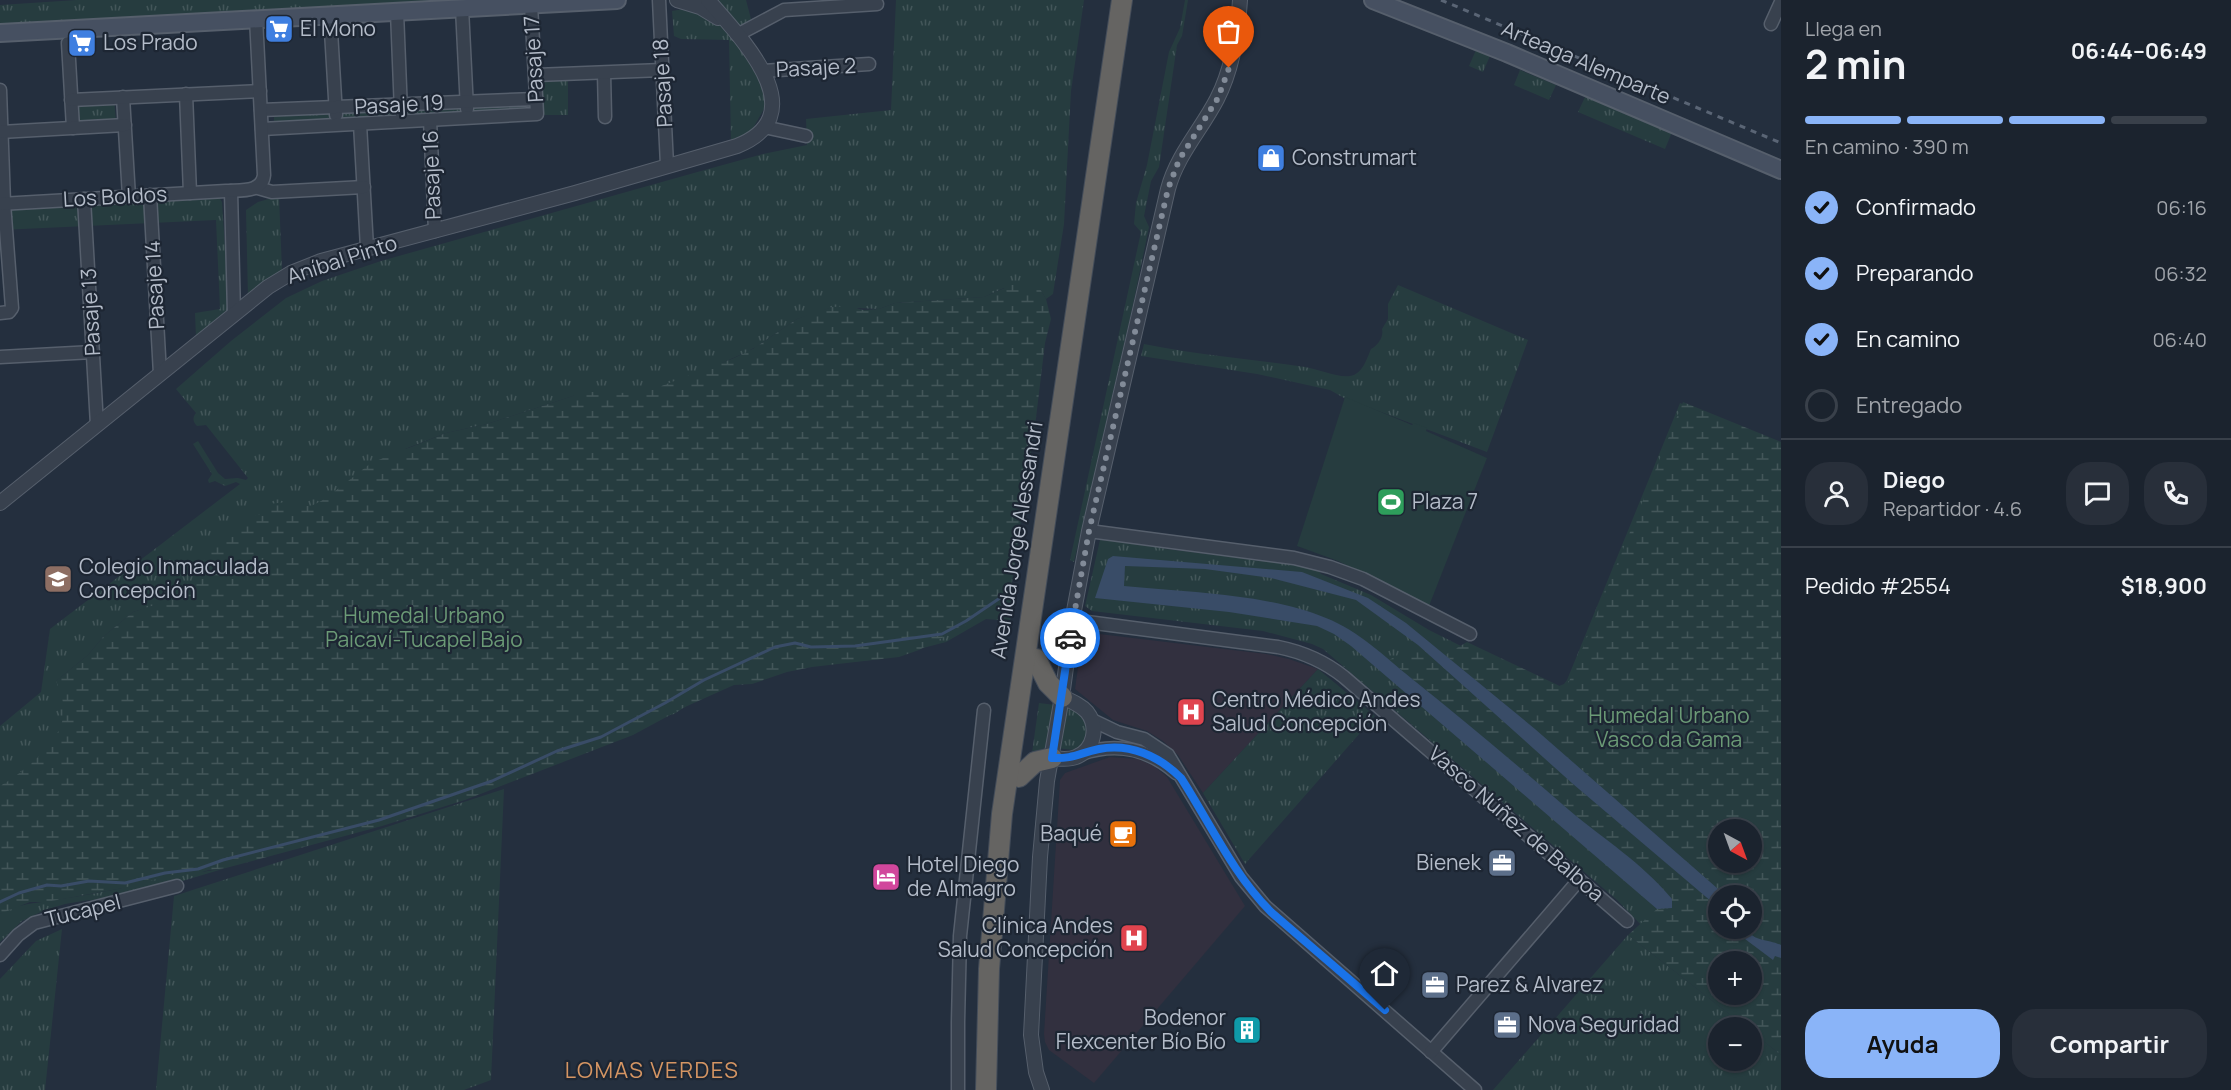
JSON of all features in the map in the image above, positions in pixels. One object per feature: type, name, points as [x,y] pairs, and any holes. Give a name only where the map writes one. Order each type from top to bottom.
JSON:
[{"type":"highway","name":"Avenida Jorge Alessandri","points":[[986,1090],[989,959],[1002,814],[1122,0]]},
{"type":"highway","name":"Avenida Jorge Alessandri","points":[[998,1090],[1004,916],[1019,777],[1134,0]]},
{"type":"highway","points":[[1036,659],[1042,676],[1052,688],[1068,693]]},
{"type":"highway","points":[[1019,777],[1035,762],[1059,759]]},
{"type":"main road","points":[[0,33],[617,0]]},
{"type":"main road","name":"Arteaga Alemparte","points":[[1373,0],[1781,170]]},
{"type":"street","name":"Pasaje 18","points":[[659,0],[667,165]]},
{"type":"street","points":[[677,0],[700,8],[727,23]]},
{"type":"street","points":[[708,0],[752,52],[770,85],[771,115],[764,127],[806,136]]},
{"type":"street","points":[[1042,1090],[1033,1054],[1031,1015],[1040,857],[1047,781],[1059,759],[1068,693],[1072,620],[1089,531],[1171,177],[1182,154],[1218,98],[1229,68],[1239,20],[1240,0]]},
{"type":"street","points":[[1239,20],[1248,0]]},
{"type":"street","points":[[1771,24],[1781,2]]},
{"type":"street","name":"Pasaje 17","points":[[537,114],[536,75],[543,3]]},
{"type":"street","points":[[737,35],[784,10],[877,4]]},
{"type":"street","name":"Pasaje 16","points":[[462,8],[467,118]]},
{"type":"street","points":[[397,12],[401,121]]},
{"type":"street","points":[[330,14],[336,125]]},
{"type":"street","points":[[256,18],[264,179],[258,188],[272,192],[364,187]]},
{"type":"street","points":[[68,43],[73,128]]},
{"type":"street","name":"Pasaje 2","points":[[763,71],[869,64]]},
{"type":"street","points":[[536,75],[662,70]]},
{"type":"street","points":[[604,73],[605,117]]},
{"type":"street","points":[[0,90],[5,287],[12,308],[9,312],[0,313]]},
{"type":"street","points":[[71,99],[260,90]]},
{"type":"street","points":[[186,94],[190,193]]},
{"type":"street","points":[[123,97],[129,197]]},
{"type":"street","name":"Pasaje 19","points":[[261,110],[536,99]]},
{"type":"street","name":"Pasaje 19","points":[[262,129],[537,114]]},
{"type":"street","name":"Pasaje 16","points":[[430,120],[435,231]]},
{"type":"street","points":[[360,124],[367,248]]},
{"type":"street","points":[[1,132],[124,125]]},
{"type":"street","name":"Aníbal Pinto","points":[[0,503],[268,287],[291,273],[321,261],[575,193],[748,141],[764,127]]},
{"type":"street","name":"Los Boldos","points":[[2,203],[258,188]]},
{"type":"street","points":[[231,191],[234,314]]},
{"type":"street","name":"Pasaje 14","points":[[150,195],[160,374]]},
{"type":"street","name":"Pasaje 13","points":[[84,199],[98,425]]},
{"type":"street","points":[[0,357],[93,352]]},
{"type":"street","points":[[1089,531],[1294,558],[1330,567],[1363,579],[1470,634]]},
{"type":"street","name":"Vasco Núñez de Balboa","points":[[1072,620],[1278,646],[1315,658],[1344,677],[1627,921]]},
{"type":"street","points":[[1068,693],[1092,720],[1094,736],[1082,754]]},
{"type":"street","points":[[958,1090],[960,936],[984,710]]},
{"type":"street","points":[[1092,720],[1109,729],[1156,746],[1173,761],[1241,877],[1255,895],[1271,912],[1475,1090]]},
{"type":"street","points":[[1059,759],[1110,747],[1137,750],[1160,761],[1181,778]]},
{"type":"street","points":[[1431,1052],[1579,880]]},
{"type":"street","name":"Tucapel","points":[[0,955],[18,935],[34,923],[177,886]]},
{"type":"shaded area","name":"Centro Médico Andes Salud Concepción","points":[[1083,632],[1266,654],[1318,669],[1203,793],[1178,755],[1163,741],[1147,731],[1113,720],[1075,689]]},
{"type":"shaded area","name":"Clínica Andes Salud Concepción","points":[[1110,757],[1138,759],[1154,766],[1167,777],[1245,906],[1094,1083],[1049,1050],[1044,1034],[1060,780],[1065,773]]},
{"type":"green space","points":[[77,0],[468,0],[0,27],[0,5]]},
{"type":"green space","points":[[715,0],[746,0],[751,19],[739,27]]},
{"type":"green space","name":"Humedal Urbano Paicaví-Tucapel Bajo","points":[[896,0],[1084,0],[1071,91],[1064,224],[1053,294],[1046,299],[1040,289],[1004,288],[984,297],[895,303],[879,309],[857,308],[1001,589],[1014,602],[1010,621],[986,619],[946,642],[881,659],[839,663],[789,661],[708,692],[674,714],[202,872],[226,868],[129,897],[96,902],[89,900],[45,910],[22,921],[0,942],[0,914],[24,905],[123,888],[80,885],[0,910],[0,726],[41,692],[50,629],[240,484],[236,482],[225,486],[215,481],[209,483],[208,480],[212,474],[193,444],[198,441],[218,473],[225,479],[246,480],[248,478],[206,425],[197,426],[194,421],[196,413],[176,389],[231,341],[286,298],[322,281],[381,261],[701,171],[807,145],[806,119],[891,110]],"holes":[[[833,307],[756,347],[797,319]],[[576,395],[479,433],[405,449],[446,433],[487,424]],[[176,599],[56,681],[88,655],[103,637],[133,612]]]},
{"type":"green space","points":[[1185,0],[1188,0],[1182,36],[1177,45],[1159,167],[1151,181],[1144,216],[1149,227],[1074,562],[1070,560],[1141,232],[1134,224],[1136,203],[1147,165],[1169,52],[1180,28]]},
{"type":"green space","points":[[683,9],[701,13],[741,32],[769,100],[748,137],[731,144],[729,40],[681,39],[674,36],[672,11]]},
{"type":"green space","points":[[1476,50],[1490,56],[1483,72],[1469,66]]},
{"type":"green space","points":[[1520,70],[1556,85],[1549,100],[1514,85]]},
{"type":"green space","points":[[568,77],[568,115],[543,115],[541,80]]},
{"type":"green space","points":[[1586,95],[1672,132],[1665,149],[1578,112]]},
{"type":"green space","points":[[114,99],[116,121],[73,124],[71,101]]},
{"type":"green space","points":[[536,103],[536,112],[274,122],[274,114]]},
{"type":"green space","points":[[279,196],[282,270],[248,297],[246,210],[258,202]]},
{"type":"green space","points":[[219,197],[222,202],[229,309],[196,337],[195,313],[220,309],[216,220],[0,230],[0,210]]},
{"type":"green space","name":"Humedal Urbano Paicaví-Tucapel Bajo","points":[[1016,283],[1029,284],[1040,289],[1046,299],[1051,319],[1045,343],[1009,603],[919,650],[899,657],[812,667],[787,672],[752,684],[734,685],[685,707],[633,735],[465,800],[382,826],[226,868],[172,875],[123,888],[46,902],[30,902],[0,914],[0,786],[36,758],[59,731],[63,706],[56,681],[88,655],[103,637],[133,612],[180,597],[199,571],[208,551],[231,532],[245,516],[259,515],[267,504],[288,502],[311,506],[325,499],[371,463],[446,433],[487,424],[576,395],[591,392],[628,393],[651,390],[737,357],[753,349],[797,319],[815,312],[833,307],[879,309],[895,303],[984,297]]},
{"type":"green space","points":[[1398,285],[1528,340],[1487,452],[1344,398],[1330,390],[1257,374],[1141,356],[1144,344],[1305,367],[1334,375],[1354,375],[1361,369],[1371,349],[1380,340],[1382,329],[1388,319],[1388,304]]},
{"type":"green space","name":"Plaza 7","points":[[1345,397],[1412,425],[1414,423],[1427,428],[1426,431],[1487,458],[1429,606],[1338,561],[1297,546]]},
{"type":"green space","points":[[1683,402],[1781,442],[1781,945],[1760,939],[1762,885],[1714,885],[1535,729],[1445,655],[1467,642],[1566,689]]},
{"type":"green space","name":"Humedal Urbano Vasco da Gama","points":[[1680,403],[1781,444],[1781,1050],[1758,1005],[1762,1005],[1762,951],[1708,951],[1708,957],[1644,928],[1617,900],[1323,649],[1263,631],[1092,611],[1085,606],[1100,540],[1140,543],[1166,549],[1316,567],[1321,574],[1371,595],[1429,630],[1549,690],[1564,684]]},
{"type":"green space","points":[[1418,645],[1573,784],[1708,899],[1708,939],[1746,939],[1761,951],[1708,951],[1708,997],[1628,935],[1657,909],[1672,908],[1653,876],[1581,820],[1389,660]]},
{"type":"green space","points":[[1318,669],[1375,716],[1245,864],[1203,793]]},
{"type":"green space","points":[[1039,703],[1072,707],[1081,711],[1091,731],[1084,745],[1074,750],[1047,747],[1032,753]]},
{"type":"green space","points":[[504,789],[491,1080],[464,1090],[156,1090],[174,896]]},
{"type":"green space","points":[[62,929],[45,1090],[0,1090],[0,979],[36,941]]},
{"type":"green space","points":[[1628,935],[1708,997],[1708,1005],[1718,1005],[1733,1017],[1708,1017],[1708,1071],[1762,1071],[1762,1040],[1781,1055],[1781,1090],[1493,1090]]},
{"type":"green space","points":[[1762,952],[1773,960],[1774,956],[1781,958],[1781,1055],[1762,1040],[1762,1017],[1733,1017],[1718,1005],[1762,1005]]},
{"type":"water","points":[[1113,556],[1302,572],[1368,598],[1406,623],[1535,729],[1714,885],[1708,885],[1708,899],[1573,784],[1418,645],[1356,600],[1271,578],[1205,569],[1125,566],[1124,586],[1254,599],[1304,610],[1338,623],[1381,653],[1635,862],[1672,899],[1672,908],[1657,909],[1351,646],[1334,634],[1317,626],[1229,612],[1095,598],[1108,559]]},
{"type":"water","points":[[1745,939],[1760,939],[1781,945],[1781,958],[1775,956],[1773,960]]},
{"type":"waterway","points":[[0,902],[19,893],[47,885],[61,886],[89,881],[125,883],[165,873],[198,869],[223,860],[379,820],[492,781],[557,751],[601,737],[704,680],[775,647],[795,643],[811,647],[855,646],[942,634],[1000,598],[1014,595]]},
{"type":"railway","points":[[1441,0],[1781,143]]},
{"type":"way so far","points":[[1070,638],[1089,531],[1171,177],[1179,160],[1218,98],[1229,68]]},
{"type":"place","name":"El Mono","points":[[279,29]]},
{"type":"place","name":"Los Prado","points":[[82,43]]},
{"type":"place","name":"Construmart","points":[[1271,158]]},
{"type":"place","name":"Plaza 7","points":[[1391,502]]},
{"type":"place","name":"Colegio Inmaculada Concepción","points":[[58,579]]},
{"type":"place","name":"Centro Médico Andes Salud Concepción","points":[[1191,712]]},
{"type":"place","name":"Baqué","points":[[1123,834]]},
{"type":"place","name":"Bienek","points":[[1502,863]]},
{"type":"place","name":"Hotel Diego de Almagro","points":[[886,877]]},
{"type":"place","name":"Clínica Andes Salud Concepción","points":[[1134,938]]},
{"type":"place","name":"Parez & Alvarez","points":[[1435,985]]},
{"type":"place","name":"Nova Seguridad","points":[[1507,1025]]},
{"type":"place","name":"Bodenor Flexcenter Bío Bío","points":[[1247,1030]]},
{"type":"district","name":"LOMAS VERDES","points":[[652,1070]]},
{"type":"route","points":[[1070,638],[1052,758],[1066,759],[1100,748],[1119,747],[1137,750],[1168,766],[1181,778],[1241,877],[1255,895],[1271,912],[1385,1010]]}]
